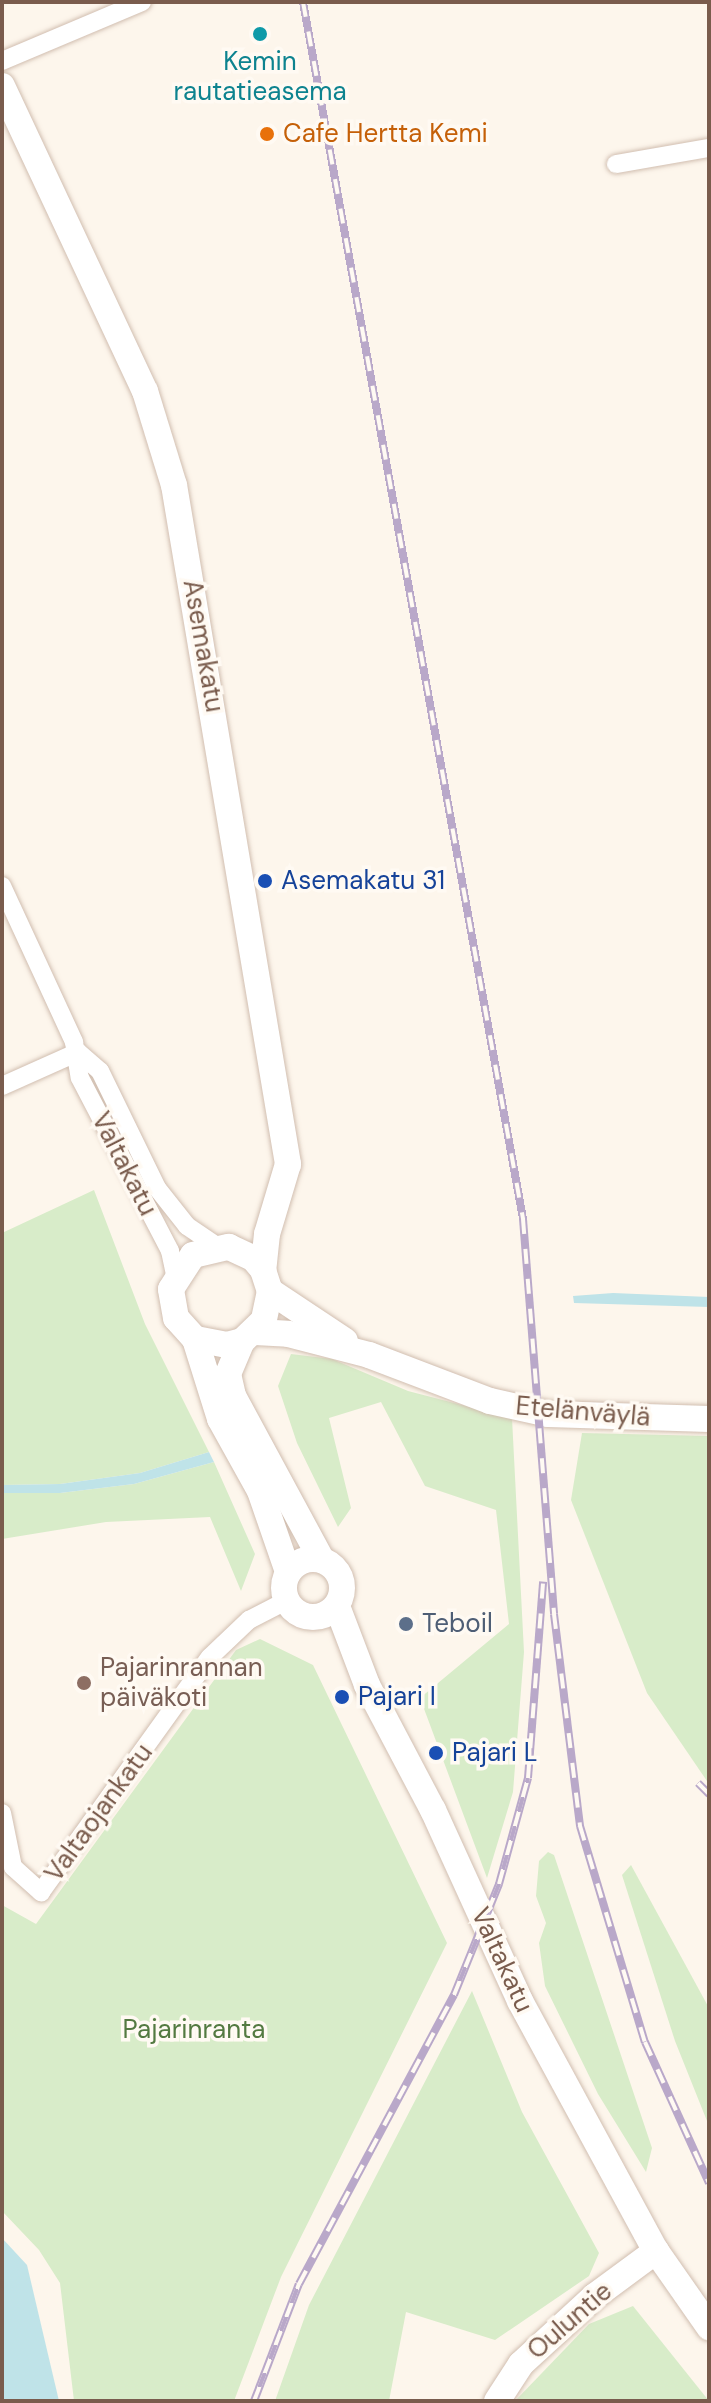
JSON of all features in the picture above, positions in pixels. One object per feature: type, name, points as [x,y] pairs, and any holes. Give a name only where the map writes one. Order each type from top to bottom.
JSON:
[{"type":"main road","name":"Asemakatu","points":[[2,86],[145,391],[174,485],[288,1164],[267,1234],[266,1281]]},
{"type":"main road","points":[[229,1248],[266,1281],[264,1320],[249,1336],[228,1374],[233,1396],[321,1559],[342,1579],[337,1606],[323,1616],[296,1609],[288,1572],[260,1491],[220,1419],[195,1339],[176,1318],[171,1289],[175,1275],[193,1255],[229,1248],[267,1234]]},
{"type":"main road","name":"Etelänväylä","points":[[266,1281],[369,1355]]},
{"type":"main road","name":"Etelänväylä","points":[[249,1336],[288,1334],[369,1355],[490,1401],[548,1414],[709,1419]]},
{"type":"main road","points":[[195,1339],[219,1345],[249,1336]]},
{"type":"main road","points":[[288,1572],[297,1562],[321,1559]]},
{"type":"main road","name":"Valtakatu","points":[[337,1606],[357,1665],[433,1810],[520,2001],[656,2251],[709,2327]]},
{"type":"main road","name":"Valtakatu","points":[[296,1609],[357,1665]]},
{"type":"main road","name":"Ouluntie","points":[[497,2401],[521,2364],[595,2296],[656,2251]]},
{"type":"street","points":[[2,61],[142,2]]},
{"type":"street","points":[[616,164],[709,148]]},
{"type":"street","name":"Valtakatu","points":[[2,886],[78,1052],[80,1078],[170,1251],[175,1275]]},
{"type":"street","points":[[2,1086],[78,1052]]},
{"type":"street","name":"Valtakatu","points":[[78,1052],[100,1071],[157,1188],[187,1226],[229,1248]]},
{"type":"street","name":"Valtaojankatu","points":[[2,1813],[13,1867],[41,1892],[210,1657],[249,1620],[296,1609]]},
{"type":"green space","points":[[94,1190],[145,1324],[209,1452],[140,1473],[60,1484],[2,1485],[2,1233]]},
{"type":"green space","points":[[291,1354],[332,1359],[408,1391],[512,1418],[524,1652],[513,1792],[487,1878],[420,1698],[509,1624],[496,1510],[425,1486],[381,1402],[329,1418],[351,1508],[338,1527],[297,1443],[278,1386]]},
{"type":"green space","points":[[582,1433],[709,1436],[709,1784],[647,1693],[571,1500]]},
{"type":"green space","points":[[214,1462],[255,1554],[241,1591],[210,1517],[106,1522],[2,1539],[2,1493],[60,1493],[134,1484]]},
{"type":"green space","name":"Pajarinranta","points":[[260,1639],[313,1665],[447,1943],[281,2277],[234,2401],[74,2401],[60,2283],[39,2250],[2,2211],[2,1905],[36,1924],[236,1650]]},
{"type":"green space","points":[[548,1852],[554,1855],[652,2148],[646,2172],[598,2094],[545,1986],[539,1943],[546,1923],[536,1896],[539,1861]]},
{"type":"green space","points":[[631,1865],[709,2008],[709,2126],[675,2041],[622,1875]]},
{"type":"green space","points":[[472,1991],[522,2112],[599,2253],[589,2276],[495,2340],[406,2312],[389,2401],[275,2401],[309,2305]]},
{"type":"green space","points":[[633,2306],[709,2401],[515,2401],[589,2324]]},
{"type":"water","points":[[613,1293],[709,1297],[709,1307],[574,1303],[573,1296]]},
{"type":"water","points":[[209,1452],[214,1462],[134,1484],[60,1493],[2,1493],[2,1485],[60,1484],[140,1473]]},
{"type":"water","points":[[2,2238],[27,2265],[59,2401],[2,2401]]},
{"type":"railway","points":[[303,2],[523,1219],[554,1614],[580,1826],[645,2042],[709,2183]]},
{"type":"railway","points":[[254,2401],[299,2284],[454,1995],[499,1884],[528,1778],[543,1582]]},
{"type":"railway","points":[[698,1783],[709,1794]]},
{"type":"place","name":"Kemin rautatieasema","points":[[260,34]]},
{"type":"place","name":"Cafe Hertta Kemi","points":[[267,134]]},
{"type":"place","name":"Asemakatu 31","points":[[265,881]]},
{"type":"place","name":"Teboil","points":[[406,1624]]},
{"type":"place","name":"Pajarinrannan päiväkoti","points":[[84,1683]]},
{"type":"place","name":"Pajari I","points":[[342,1697]]},
{"type":"place","name":"Pajari L","points":[[436,1753]]}]
